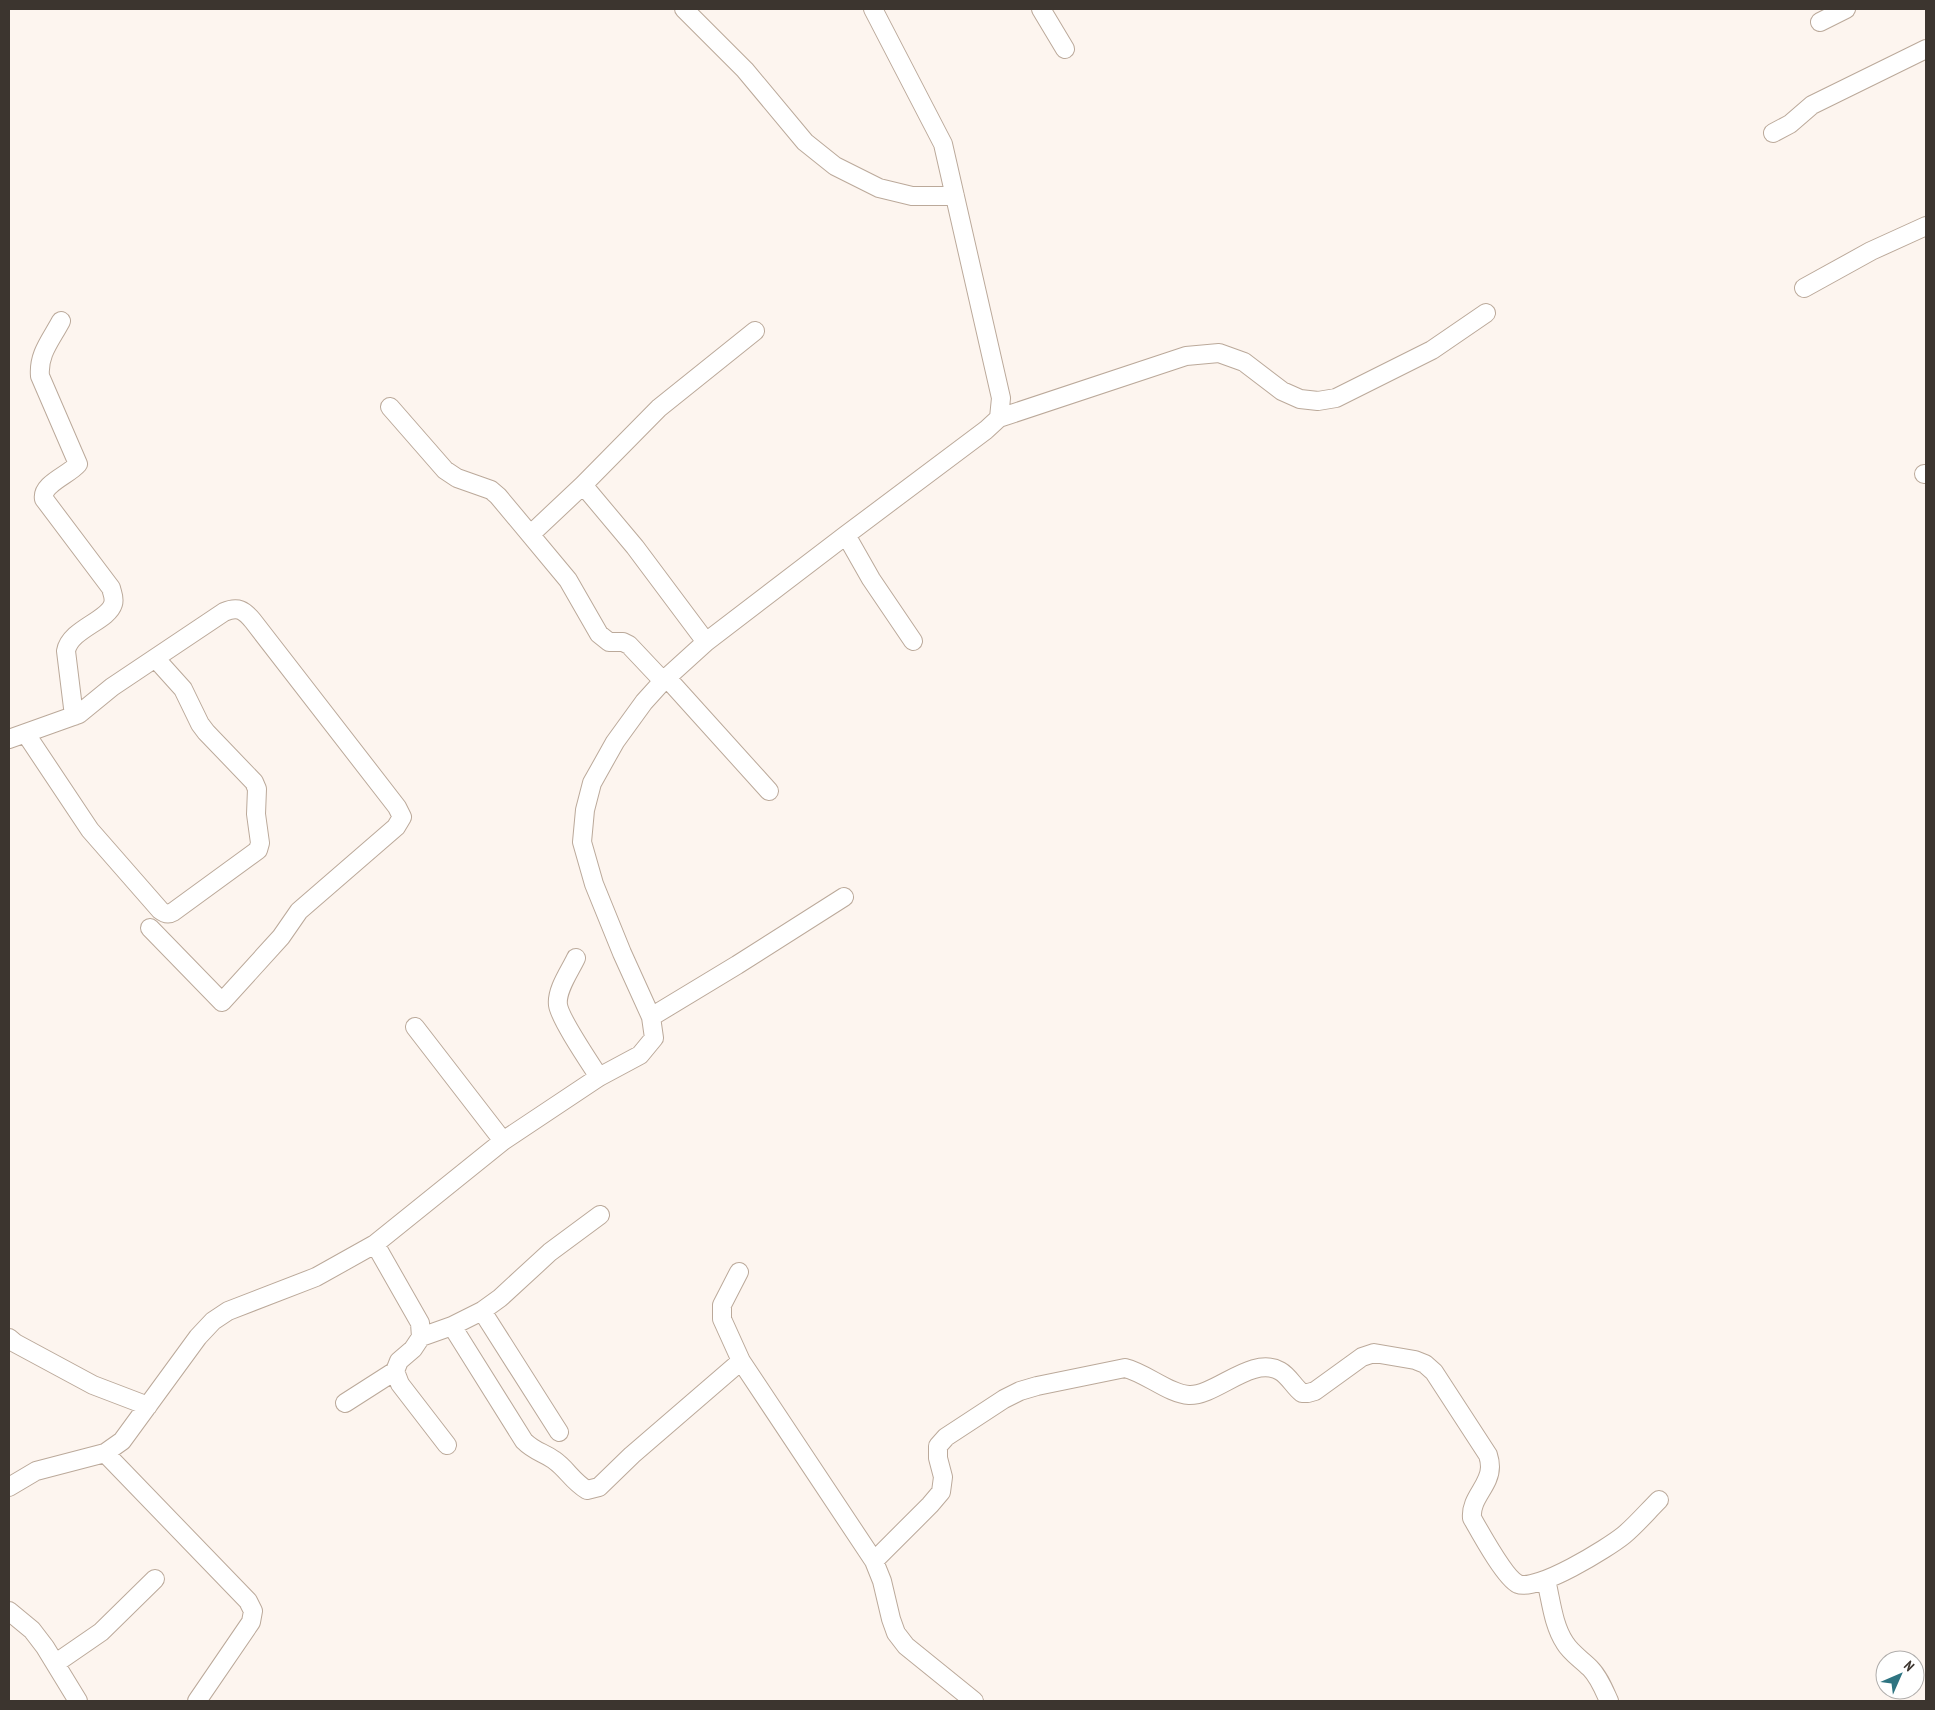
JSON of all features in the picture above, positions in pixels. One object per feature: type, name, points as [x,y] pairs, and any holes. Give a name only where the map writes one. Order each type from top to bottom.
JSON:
[{"type":"street","points":[[684,9],[746,70],[805,142],[835,166],[879,188],[912,196],[955,196]]},
{"type":"street","points":[[873,9],[942,144],[1001,398],[999,418]]},
{"type":"street","points":[[1041,9],[1065,49]]},
{"type":"street","points":[[1820,22],[1846,9]]},
{"type":"street","points":[[1773,133],[1790,124],[1812,105],[1926,49]]},
{"type":"street","points":[[1804,288],[1871,251],[1926,226]]},
{"type":"street","points":[[9,1488],[36,1471],[105,1453],[122,1441],[198,1337],[213,1321],[228,1311],[316,1277],[375,1244],[503,1141],[599,1077],[640,1055],[654,1038],[651,1017],[594,884],[582,842],[585,810],[592,783],[614,742],[644,702],[665,679],[706,642],[986,430],[999,418],[1186,356],[1219,353],[1244,362],[1282,391],[1300,399],[1318,401],[1336,398],[1432,350],[1486,313]]},
{"type":"street","points":[[62,321],[42,355],[39,365],[40,376],[78,464],[73,470],[45,488],[43,493],[44,499],[111,588],[113,596],[113,605],[107,612],[73,637],[67,646],[74,716]]},
{"type":"street","points":[[531,534],[583,486],[659,408],[755,332]]},
{"type":"street","points":[[390,407],[445,470],[457,478],[491,490],[498,496],[568,580],[603,639],[609,642],[622,642],[629,645],[665,679],[769,791]]},
{"type":"street","points":[[583,486],[635,547],[706,642]]},
{"type":"street","points":[[846,535],[871,580],[913,641]]},
{"type":"street","points":[[9,739],[84,711],[112,687],[224,612],[234,608],[244,611],[254,621],[397,806],[402,817],[396,827],[299,911],[281,937],[222,1002],[150,928]]},
{"type":"street","points":[[26,734],[90,830],[164,914],[173,912],[251,857],[258,850],[260,843],[256,814],[258,795],[254,782],[206,732],[200,724],[183,689],[156,659]]},
{"type":"street","points":[[651,1017],[844,898]]},
{"type":"street","points":[[576,958],[561,991],[558,1005],[562,1017],[599,1077]]},
{"type":"street","points":[[415,1026],[503,1141]]},
{"type":"street","points":[[345,1403],[395,1371],[399,1361],[413,1349],[421,1337],[452,1326],[482,1312],[550,1252],[600,1216]]},
{"type":"street","points":[[375,1244],[420,1324],[421,1337]]},
{"type":"street","points":[[738,1272],[722,1305],[722,1319],[741,1361],[874,1561],[882,1581],[896,1632],[906,1646],[974,1701]]},
{"type":"street","points":[[482,1312],[559,1432]]},
{"type":"street","points":[[452,1326],[524,1441],[533,1450],[556,1461],[576,1483],[588,1490],[599,1487],[632,1455],[741,1361]]},
{"type":"street","points":[[9,1338],[15,1343],[93,1384],[148,1406]]},
{"type":"street","points":[[874,1561],[941,1492],[943,1477],[938,1458],[938,1446],[946,1437],[1004,1399],[1020,1391],[1125,1368],[1137,1370],[1179,1393],[1189,1395],[1205,1391],[1247,1372],[1272,1368],[1283,1372],[1302,1393],[1308,1393],[1315,1391],[1362,1357],[1374,1353],[1415,1360],[1425,1364],[1434,1372],[1488,1455],[1490,1467],[1488,1478],[1471,1509],[1472,1518],[1507,1574],[1518,1584],[1530,1585],[1546,1580],[1598,1554],[1625,1534],[1659,1500]]},
{"type":"street","points":[[395,1371],[400,1384],[447,1445]]},
{"type":"street","points":[[105,1453],[248,1602],[253,1611],[251,1622],[197,1701]]},
{"type":"street","points":[[56,1663],[101,1632],[155,1579]]},
{"type":"street","points":[[1546,1580],[1557,1627],[1565,1643],[1591,1669],[1601,1683],[1609,1701]]},
{"type":"street","points":[[9,1611],[32,1630],[56,1663],[78,1701]]}]
